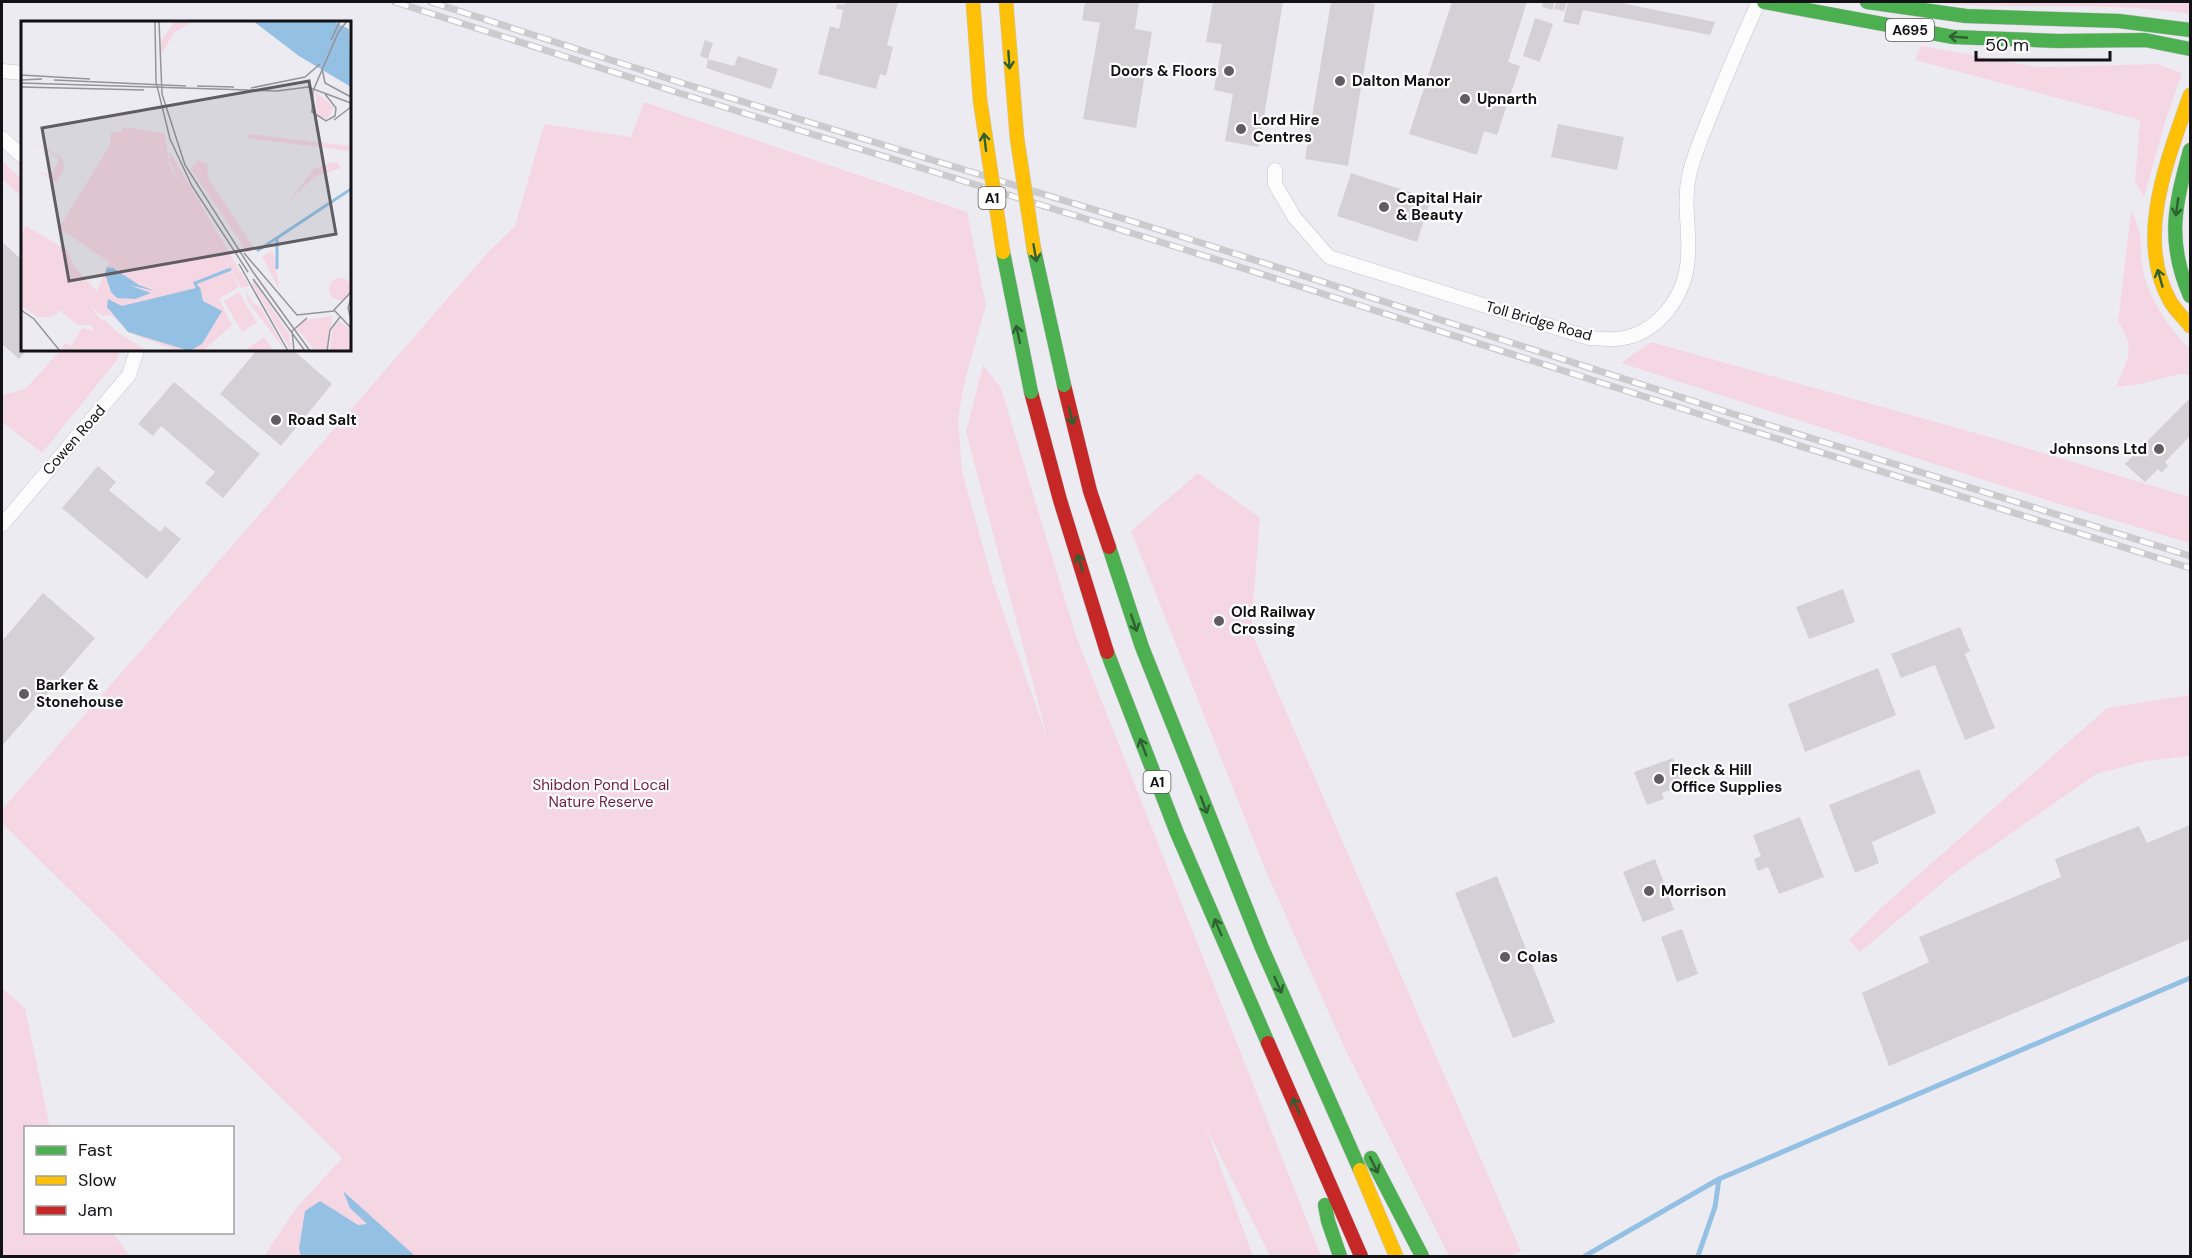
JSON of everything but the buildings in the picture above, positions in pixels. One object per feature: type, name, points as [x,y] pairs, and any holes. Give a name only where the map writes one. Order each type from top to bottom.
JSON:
[{"type":"main road","name":"A1","points":[[973,2],[979,92],[993,205],[1031,392],[1060,500],[1113,670],[1177,832],[1361,1257]]},
{"type":"main road","name":"A1","points":[[1006,2],[1013,110],[1028,218],[1038,273],[1090,491],[1142,647],[1262,948],[1321,1079],[1396,1257]]},
{"type":"main road","name":"A695","points":[[1764,2],[1933,34],[1980,39],[2145,40],[2187,49]]},
{"type":"main road","points":[[1867,2],[1968,17],[2158,23],[2190,30]]},
{"type":"main road","points":[[2190,95],[2160,191],[2154,223],[2154,242],[2155,259],[2164,292],[2172,307],[2190,326]]},
{"type":"main road","points":[[2190,150],[2177,202],[2174,230],[2174,254],[2181,279],[2190,296]]},
{"type":"main road","points":[[1321,1079],[1368,1152],[1422,1257]]},
{"type":"main road","points":[[1319,1160],[1328,1221],[1340,1257]]},
{"type":"street","name":"Toll Bridge Road","points":[[1275,170],[1275,184],[1295,218],[1329,257],[1589,338],[1616,339],[1632,336],[1650,327],[1669,311],[1683,288],[1688,258],[1685,207],[1689,176],[1712,111],[1759,2]]},
{"type":"street","points":[[2,71],[21,73]]},
{"type":"street","points":[[2,138],[21,155]]},
{"type":"street","name":"Cowen Road","points":[[2,525],[129,375],[137,351]]},
{"type":"green space","points":[[1923,2],[2190,2],[2190,14],[2124,7],[1990,6]]},
{"type":"green space","points":[[1921,46],[2038,67],[2157,64],[2182,73],[2165,122],[2144,197],[2135,182],[2140,120],[1915,60]]},
{"type":"green space","name":"Shibdon Pond Local Nature Reserve","points":[[644,102],[967,212],[986,305],[965,380],[958,418],[962,471],[993,583],[1048,740],[966,432],[983,365],[1001,388],[1076,636],[1321,1256],[1270,1256],[1206,1127],[1253,1256],[264,1256],[297,1207],[342,1158],[2,823],[2,810],[6,805],[489,251],[515,226],[544,124],[631,137]]},
{"type":"green space","points":[[2,161],[21,178],[21,196],[2,179]]},
{"type":"green space","points":[[2131,211],[2138,226],[2146,280],[2161,312],[2190,349],[2190,375],[2180,374],[2140,384],[2116,387],[2124,369],[2129,347],[2124,331],[2118,322]]},
{"type":"green space","points":[[1651,342],[1993,438],[2190,497],[2190,543],[2056,503],[1621,363]]},
{"type":"green space","points":[[60,351],[120,351],[117,360],[42,453],[2,422],[2,395],[25,389]]},
{"type":"green space","points":[[1198,473],[1260,518],[1251,631],[1521,1251],[1511,1256],[1449,1256],[1344,1047],[1265,869],[1131,531]]},
{"type":"green space","points":[[2190,695],[2190,756],[2146,761],[2096,774],[1953,874],[1860,952],[1849,940],[1882,907],[2107,708]]},
{"type":"green space","points":[[2,988],[25,1008],[50,1126],[24,1126],[24,1234],[114,1234],[130,1256],[2,1256]]},
{"type":"water","points":[[343,1191],[415,1256],[301,1256],[299,1249],[305,1211],[320,1201],[358,1225],[367,1224],[350,1208]]},
{"type":"waterway","points":[[1585,1256],[1719,1179],[2190,978]]},
{"type":"waterway","points":[[1698,1256],[1715,1207],[1719,1179]]},
{"type":"railway","points":[[395,2],[2190,568]]},
{"type":"railway","points":[[431,2],[682,83],[1186,238],[1730,413],[2190,556]]},
{"type":"traffic: fast","points":[[1764,2],[1953,37],[2058,41],[2145,40],[2190,49]]},
{"type":"traffic: fast","points":[[1867,2],[1966,16],[2119,21],[2190,30]]},
{"type":"traffic: fast","points":[[2190,150],[2180,188],[2175,223],[2178,258],[2190,296]]},
{"type":"traffic: fast","points":[[1034,250],[1064,385]]},
{"type":"traffic: fast","points":[[1003,252],[1031,392]]},
{"type":"traffic: fast","points":[[1109,547],[1142,647],[1262,948],[1360,1170]]},
{"type":"traffic: fast","points":[[1107,652],[1177,833],[1268,1043]]},
{"type":"traffic: fast","points":[[1371,1158],[1422,1256]]},
{"type":"traffic: fast","points":[[1325,1205],[1340,1256]]},
{"type":"traffic: slow","points":[[973,2],[980,100],[1003,252]]},
{"type":"traffic: slow","points":[[1006,2],[1017,138],[1034,250]]},
{"type":"traffic: slow","points":[[2190,95],[2165,171],[2155,224],[2155,251],[2160,276],[2174,308],[2190,326]]},
{"type":"traffic: slow","points":[[1360,1170],[1396,1256]]},
{"type":"traffic: jam","points":[[1064,385],[1090,491],[1109,547]]},
{"type":"traffic: jam","points":[[1031,392],[1060,500],[1107,652]]},
{"type":"traffic: jam","points":[[1268,1043],[1361,1256]]},
{"type":"place","name":"Doors & Floors","points":[[1229,71]]},
{"type":"place","name":"Dalton Manor","points":[[1340,81]]},
{"type":"place","name":"Upnarth","points":[[1465,99]]},
{"type":"place","name":"Lord Hire Centres","points":[[1241,129]]},
{"type":"place","name":"Capital Hair & Beauty","points":[[1384,207]]},
{"type":"place","name":"Road Salt","points":[[276,420]]},
{"type":"place","name":"Johnsons Ltd","points":[[2159,449]]},
{"type":"place","name":"Old Railway Crossing","points":[[1219,621]]},
{"type":"place","name":"Barker & Stonehouse","points":[[24,694]]},
{"type":"place","name":"Fleck & Hill Office Supplies","points":[[1659,779]]},
{"type":"place","name":"Morrison","points":[[1649,891]]},
{"type":"place","name":"Colas","points":[[1505,957]]}]
